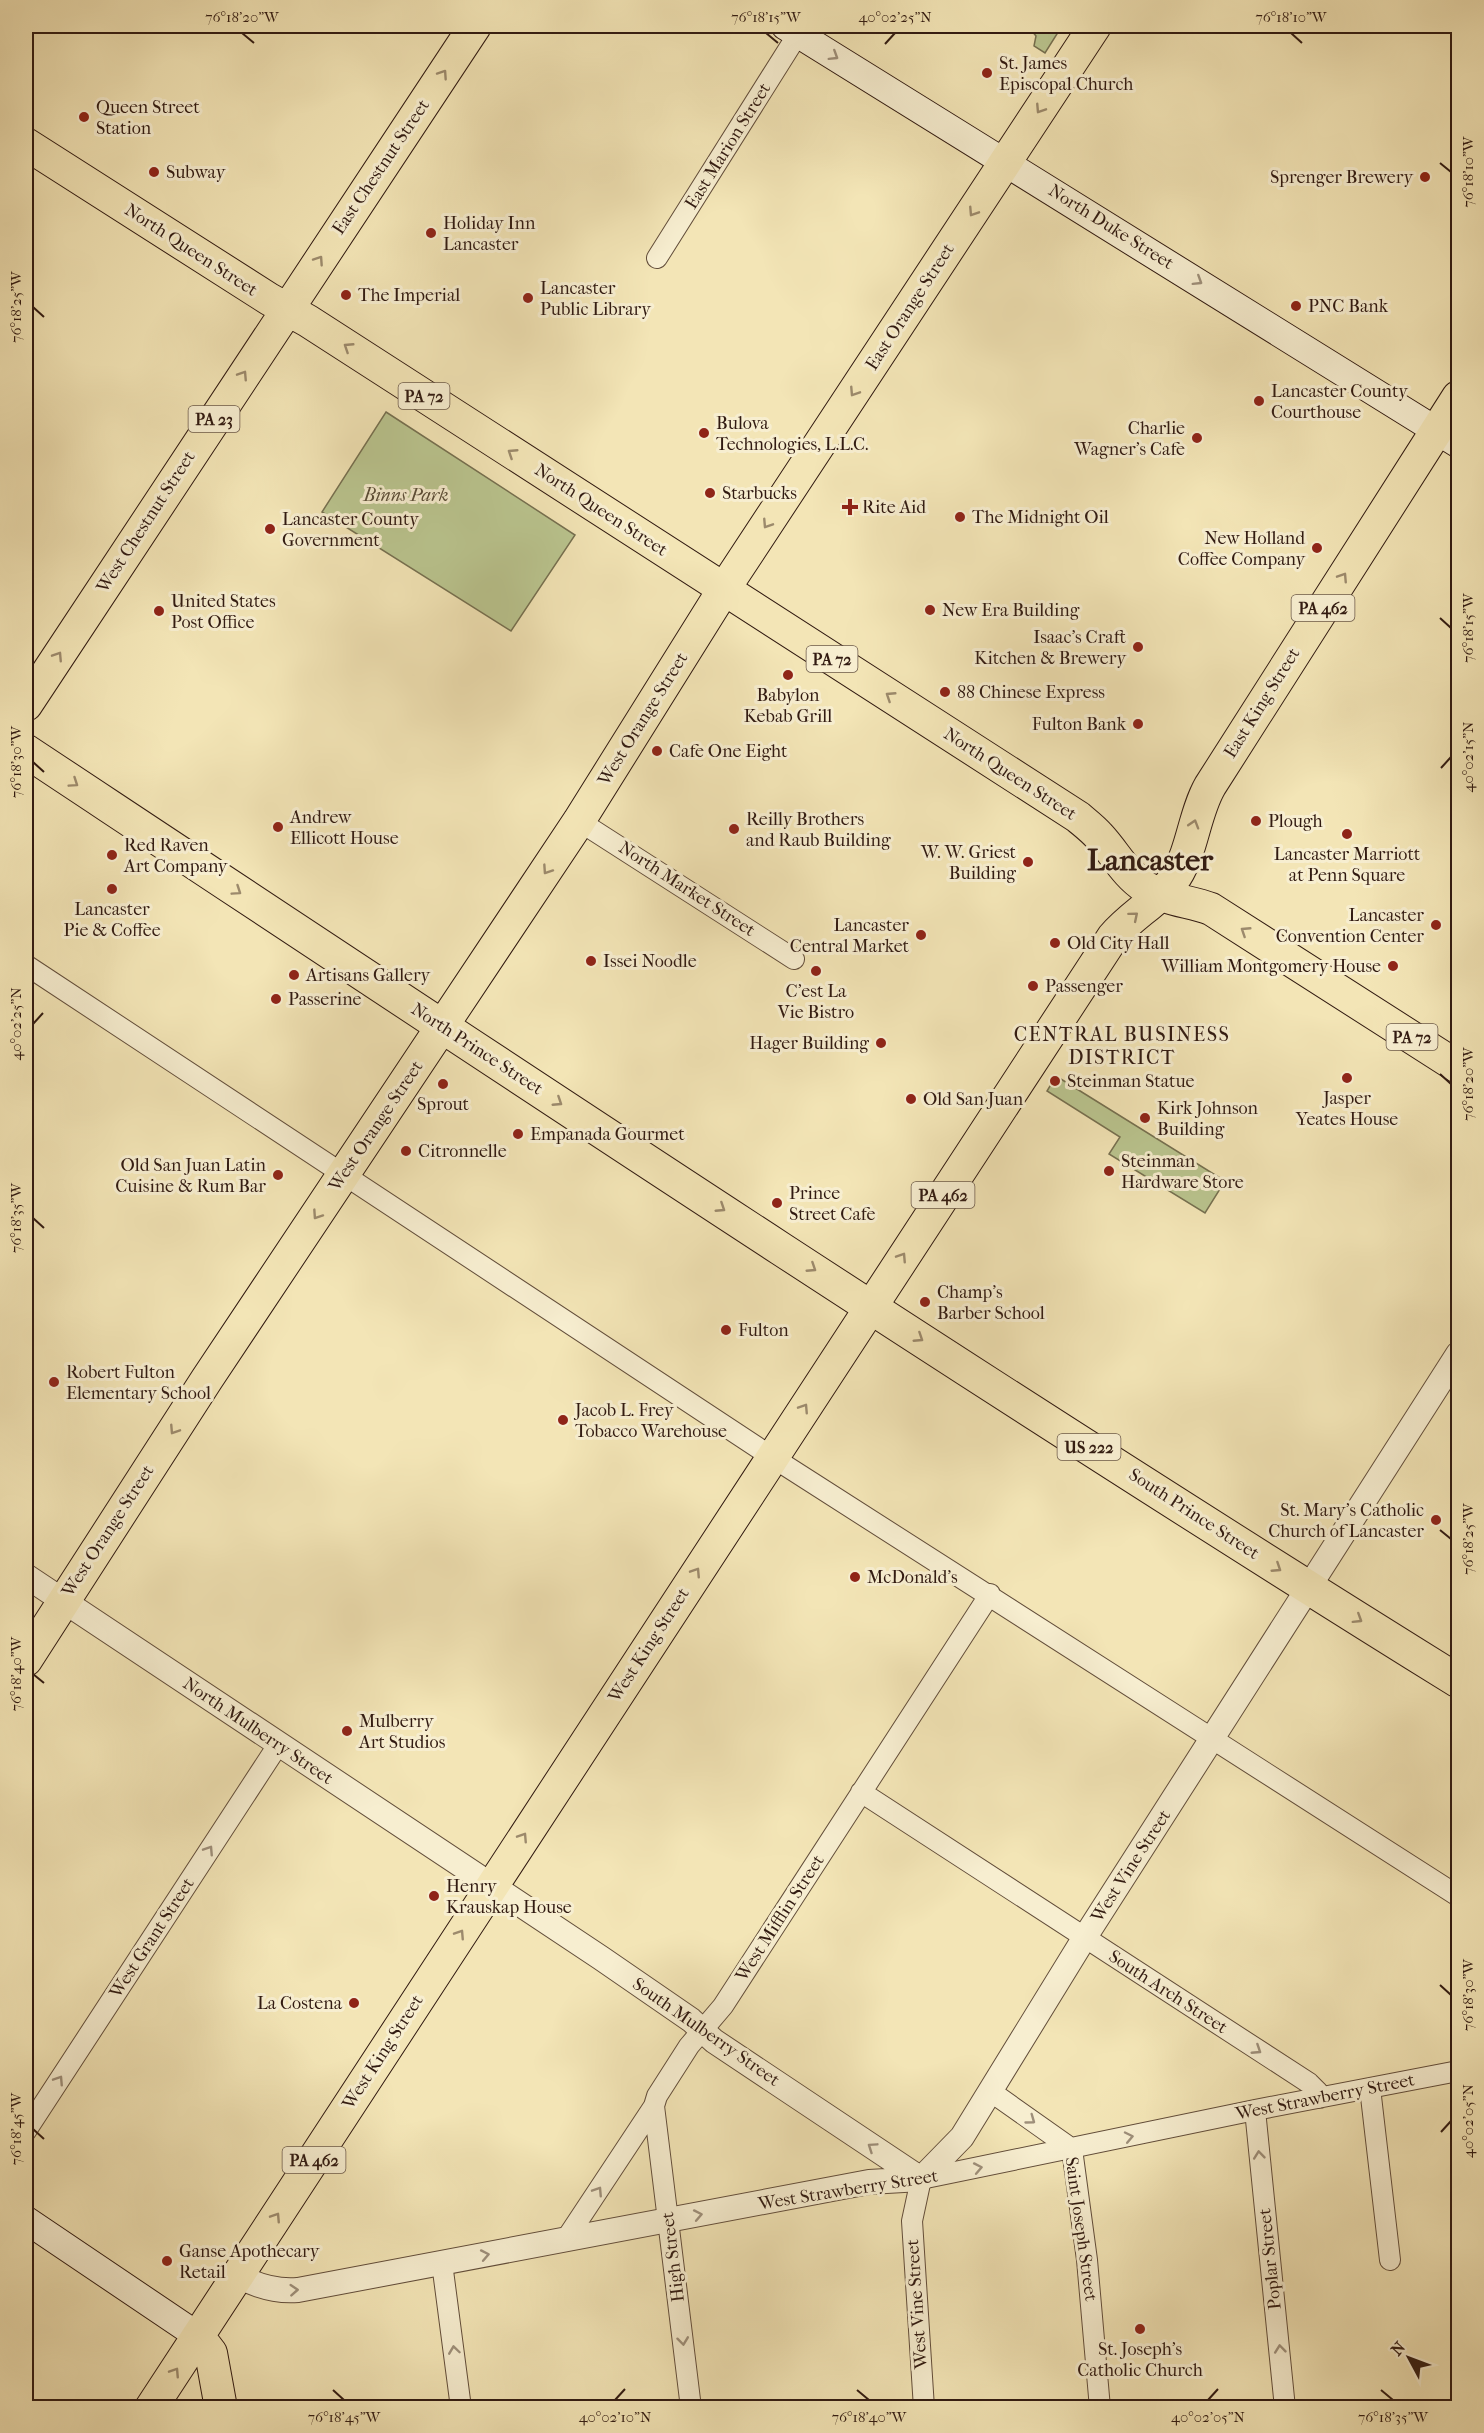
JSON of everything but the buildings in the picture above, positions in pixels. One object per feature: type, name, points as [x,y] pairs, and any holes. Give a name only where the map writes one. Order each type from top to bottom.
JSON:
[{"type":"highway","name":"North Prince Street","points":[[26,751],[870,1306]]},
{"type":"highway","name":"South Prince Street","points":[[870,1306],[1458,1682]]},
{"type":"main road","name":"East Chestnut Street","points":[[287,309],[475,26]]},
{"type":"main road","name":"East Orange Street","points":[[724,590],[1095,26]]},
{"type":"main road","name":"North Duke Street","points":[[791,30],[1448,437]]},
{"type":"main road","name":"North Queen Street","points":[[26,144],[287,309],[1078,818],[1100,837],[1135,880],[1161,895]]},
{"type":"main road","name":"West Chestnut Street","points":[[26,705],[287,309]]},
{"type":"main road","name":"East King Street","points":[[1161,895],[1182,865],[1203,798],[1210,786],[1448,437],[1458,398]]},
{"type":"main road","name":"West Orange Street","points":[[26,1660],[201,1388],[579,821],[724,590]]},
{"type":"main road","name":"PA 72","points":[[1161,895],[1211,909],[1458,1067]]},
{"type":"main road","name":"West King Street","points":[[151,2408],[1113,937],[1136,913],[1161,895]]},
{"type":"main road","points":[[26,2220],[198,2336],[211,2353],[221,2408]]},
{"type":"street","name":"East Marion Street","points":[[657,258],[791,30]]},
{"type":"street","name":"North Market Street","points":[[579,821],[794,959]]},
{"type":"street","points":[[26,965],[772,1457],[990,1594],[1458,1896]]},
{"type":"street","name":"West Vine Street","points":[[924,2408],[912,2222],[921,2180],[962,2137],[1085,1937],[1309,1588],[1455,1367]]},
{"type":"street","name":"North Mulberry Street","points":[[26,1576],[491,1886]]},
{"type":"street","name":"West Mifflin Street","points":[[566,2240],[654,2106],[689,2046],[723,2006],[990,1594]]},
{"type":"street","name":"West Grant Street","points":[[26,2131],[278,1745]]},
{"type":"street","name":"South Arch Street","points":[[861,1792],[1309,2083],[1318,2092],[1319,2098]]},
{"type":"street","name":"South Mulberry Street","points":[[491,1886],[602,1958],[703,2030],[714,2041],[921,2180]]},
{"type":"street","name":"West Strawberry Street","points":[[238,2276],[258,2286],[288,2291],[869,2182],[921,2180],[1255,2110],[1458,2071]]},
{"type":"street","points":[[1370,2088],[1390,2259]]},
{"type":"street","name":"Saint Joseph Street","points":[[990,2091],[1072,2150],[1087,2260],[1100,2408]]},
{"type":"street","name":"High Street","points":[[654,2106],[691,2408]]},
{"type":"street","name":"Poplar Street","points":[[1255,2110],[1285,2408]]},
{"type":"street","points":[[442,2263],[461,2408]]},
{"type":"green space","points":[[1006,26],[1062,26],[1045,53],[1034,46],[1036,36],[1031,30],[1022,28],[1016,32]]},
{"type":"green space","name":"Binns Park","points":[[386,412],[575,535],[511,631],[322,512]]},
{"type":"green space","points":[[1056,1076],[1225,1181],[1205,1213],[1109,1154],[1120,1137],[1047,1091]]},
{"type":"place","name":"St. James Episcopal Church","points":[[987,73]]},
{"type":"place","name":"Queen Street Station","points":[[84,117]]},
{"type":"place","name":"Subway","points":[[154,172]]},
{"type":"place","name":"Sprenger Brewery","points":[[1425,177]]},
{"type":"place","name":"Holiday Inn Lancaster","points":[[431,233]]},
{"type":"place","name":"The Imperial","points":[[346,295]]},
{"type":"place","name":"Lancaster Public Library","points":[[528,298]]},
{"type":"place","name":"PNC Bank","points":[[1296,306]]},
{"type":"place","name":"Lancaster County Courthouse","points":[[1259,401]]},
{"type":"place","name":"Bulova Technologies, L.L.C.","points":[[704,433]]},
{"type":"place","name":"Charlie Wagner's Cafe","points":[[1197,438]]},
{"type":"place","name":"Starbucks","points":[[710,493]]},
{"type":"place","name":"Rite Aid","points":[[850,507]]},
{"type":"place","name":"The Midnight Oil","points":[[960,517]]},
{"type":"place","name":"Lancaster County Government","points":[[270,529]]},
{"type":"place","name":"New Holland Coffee Company","points":[[1317,548]]},
{"type":"place","name":"New Era Building","points":[[930,610]]},
{"type":"place","name":"United States Post Office","points":[[159,611]]},
{"type":"place","name":"Isaac's Craft Kitchen & Brewery","points":[[1138,647]]},
{"type":"place","name":"Babylon Kebab Grill","points":[[788,675]]},
{"type":"place","name":"88 Chinese Express","points":[[945,692]]},
{"type":"place","name":"Fulton Bank","points":[[1138,724]]},
{"type":"place","name":"Cafe One Eight","points":[[657,751]]},
{"type":"place","name":"Plough","points":[[1256,821]]},
{"type":"place","name":"Andrew Ellicott House","points":[[278,827]]},
{"type":"place","name":"Reilly Brothers and Raub Building","points":[[734,829]]},
{"type":"place","name":"Lancaster Marriott at Penn Square","points":[[1347,834]]},
{"type":"place","name":"Red Raven Art Company","points":[[112,855]]},
{"type":"place","name":"W. W. Griest Building","points":[[1028,862]]},
{"type":"place","name":"Lancaster Pie & Coffee","points":[[112,889]]},
{"type":"place","name":"Lancaster Convention Center","points":[[1436,925]]},
{"type":"place","name":"Lancaster Central Market","points":[[921,935]]},
{"type":"place","name":"Old City Hall","points":[[1055,943]]},
{"type":"place","name":"Issei Noodle","points":[[591,961]]},
{"type":"place","name":"William Montgomery House","points":[[1393,966]]},
{"type":"place","name":"C'est La Vie Bistro","points":[[816,971]]},
{"type":"place","name":"Artisans Gallery","points":[[294,975]]},
{"type":"place","name":"Passenger","points":[[1033,986]]},
{"type":"place","name":"Passerine","points":[[276,999]]},
{"type":"place","name":"Hager Building","points":[[881,1043]]},
{"type":"place","name":"Jasper Yeates House","points":[[1347,1078]]},
{"type":"place","name":"Steinman Statue","points":[[1055,1081]]},
{"type":"place","name":"Sprout","points":[[443,1084]]},
{"type":"place","name":"Old San Juan","points":[[911,1099]]},
{"type":"place","name":"Kirk Johnson Building","points":[[1145,1118]]},
{"type":"place","name":"Empanada Gourmet","points":[[518,1134]]},
{"type":"place","name":"Citronnelle","points":[[406,1151]]},
{"type":"place","name":"Steinman Hardware Store","points":[[1109,1171]]},
{"type":"place","name":"Old San Juan Latin Cuisine & Rum Bar","points":[[278,1175]]},
{"type":"place","name":"Prince Street Cafe","points":[[777,1203]]},
{"type":"place","name":"Champ’s Barber School","points":[[925,1302]]},
{"type":"place","name":"Fulton","points":[[726,1330]]},
{"type":"place","name":"Robert Fulton Elementary School","points":[[54,1382]]},
{"type":"place","name":"Jacob L. Frey Tobacco Warehouse","points":[[563,1420]]},
{"type":"place","name":"St. Mary's Catholic Church of Lancaster","points":[[1436,1520]]},
{"type":"place","name":"McDonald's","points":[[855,1577]]},
{"type":"place","name":"Mulberry Art Studios","points":[[347,1731]]},
{"type":"place","name":"Henry Krauskap House","points":[[434,1896]]},
{"type":"place","name":"La Costena","points":[[354,2003]]},
{"type":"place","name":"Ganse Apothecary Retail","points":[[167,2261]]},
{"type":"place","name":"St. Joseph's Catholic Church","points":[[1140,2329]]},
{"type":"district","name":"Lancaster","points":[[1150,860]]},
{"type":"district","name":"CENTRAL BUSINESS DISTRICT","points":[[1122,1046]]}]
